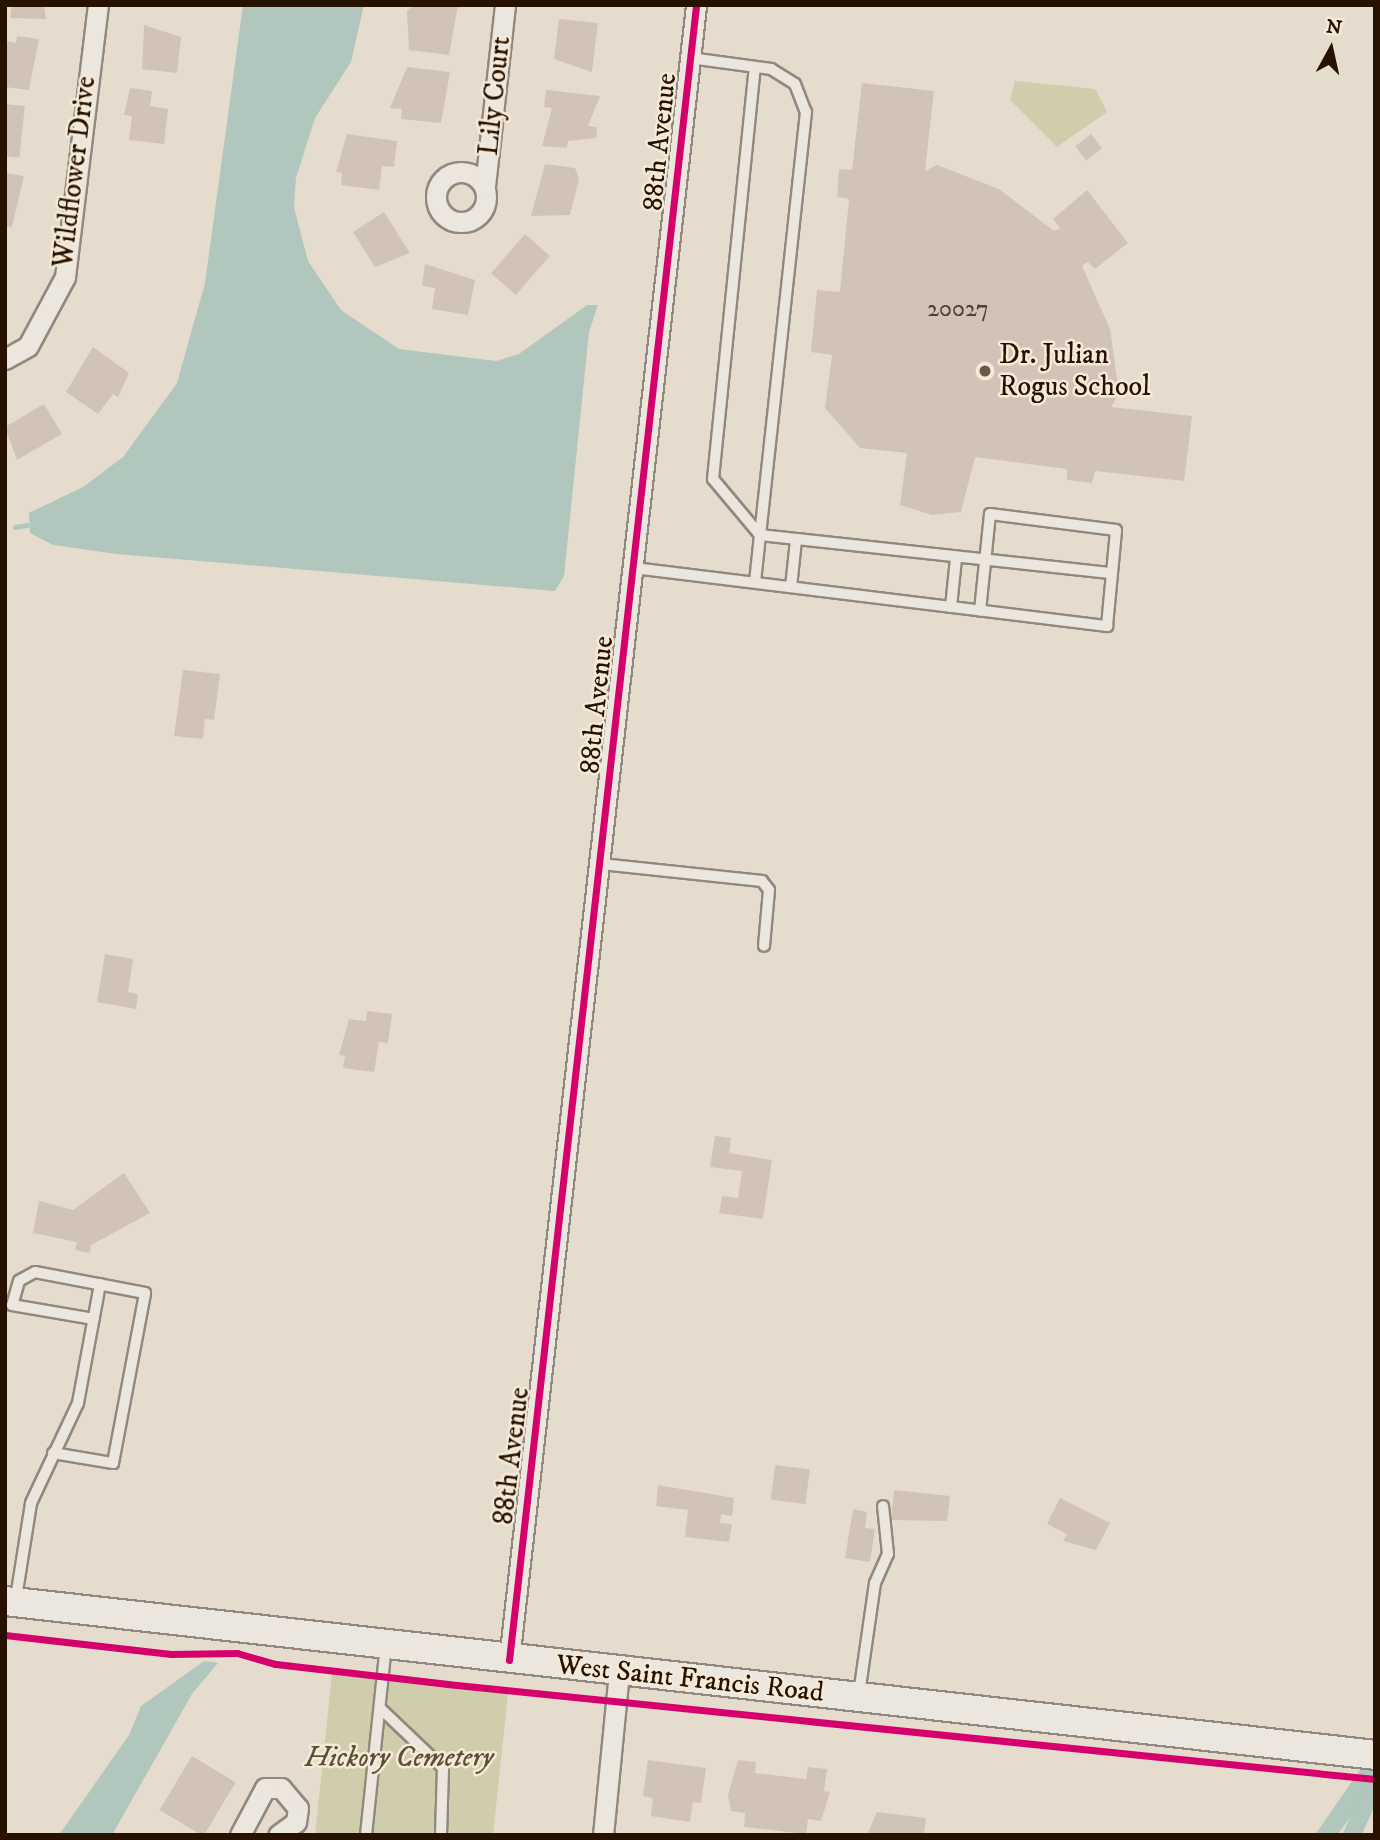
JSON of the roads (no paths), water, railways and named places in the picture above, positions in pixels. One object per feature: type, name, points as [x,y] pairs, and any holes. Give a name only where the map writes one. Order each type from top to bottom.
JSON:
[{"type":"street","name":"Wildflower Drive","points":[[5,359],[29,346],[65,277],[98,5]]},
{"type":"street","name":"Lily Court","points":[[485,186],[505,5]]},
{"type":"street","name":"88th Avenue","points":[[509,1660],[696,5]]},
{"type":"street","name":"West Saint Francis Road","points":[[10,1602],[1362,1754]]},
{"type":"street","points":[[603,1835],[620,1672]]},
{"type":"street","points":[[240,1835],[265,1788],[281,1788],[298,1808],[296,1822],[278,1835]]},
{"type":"lane","points":[[690,58],[755,67],[795,84],[806,111],[755,582]]},
{"type":"lane","points":[[755,67],[713,480],[760,535],[956,559],[1112,573]]},
{"type":"lane","points":[[634,568],[1107,626],[1116,530],[990,514],[979,610]]},
{"type":"lane","points":[[791,587],[796,540]]},
{"type":"lane","points":[[951,607],[956,559]]},
{"type":"lane","points":[[601,864],[762,881],[769,890],[764,946]]},
{"type":"lane","points":[[53,1453],[113,1463],[145,1293],[35,1272],[19,1280],[12,1305],[94,1319]]},
{"type":"lane","points":[[10,1602],[31,1503],[78,1404],[100,1284]]},
{"type":"lane","points":[[859,1697],[875,1583],[888,1554],[883,1506]]},
{"type":"lane","points":[[366,1835],[386,1646]]},
{"type":"lane","points":[[380,1708],[443,1768],[441,1835]]},
{"type":"waterway","points":[[15,527],[27,525]]},
{"type":"waterway","points":[[1352,1835],[1375,1782]]},
{"type":"place","name":"Dr. Julian Rogus School","points":[[985,371]]},
{"type":"park label","name":"Hickory Cemetery","points":[[399,1758]]}]
